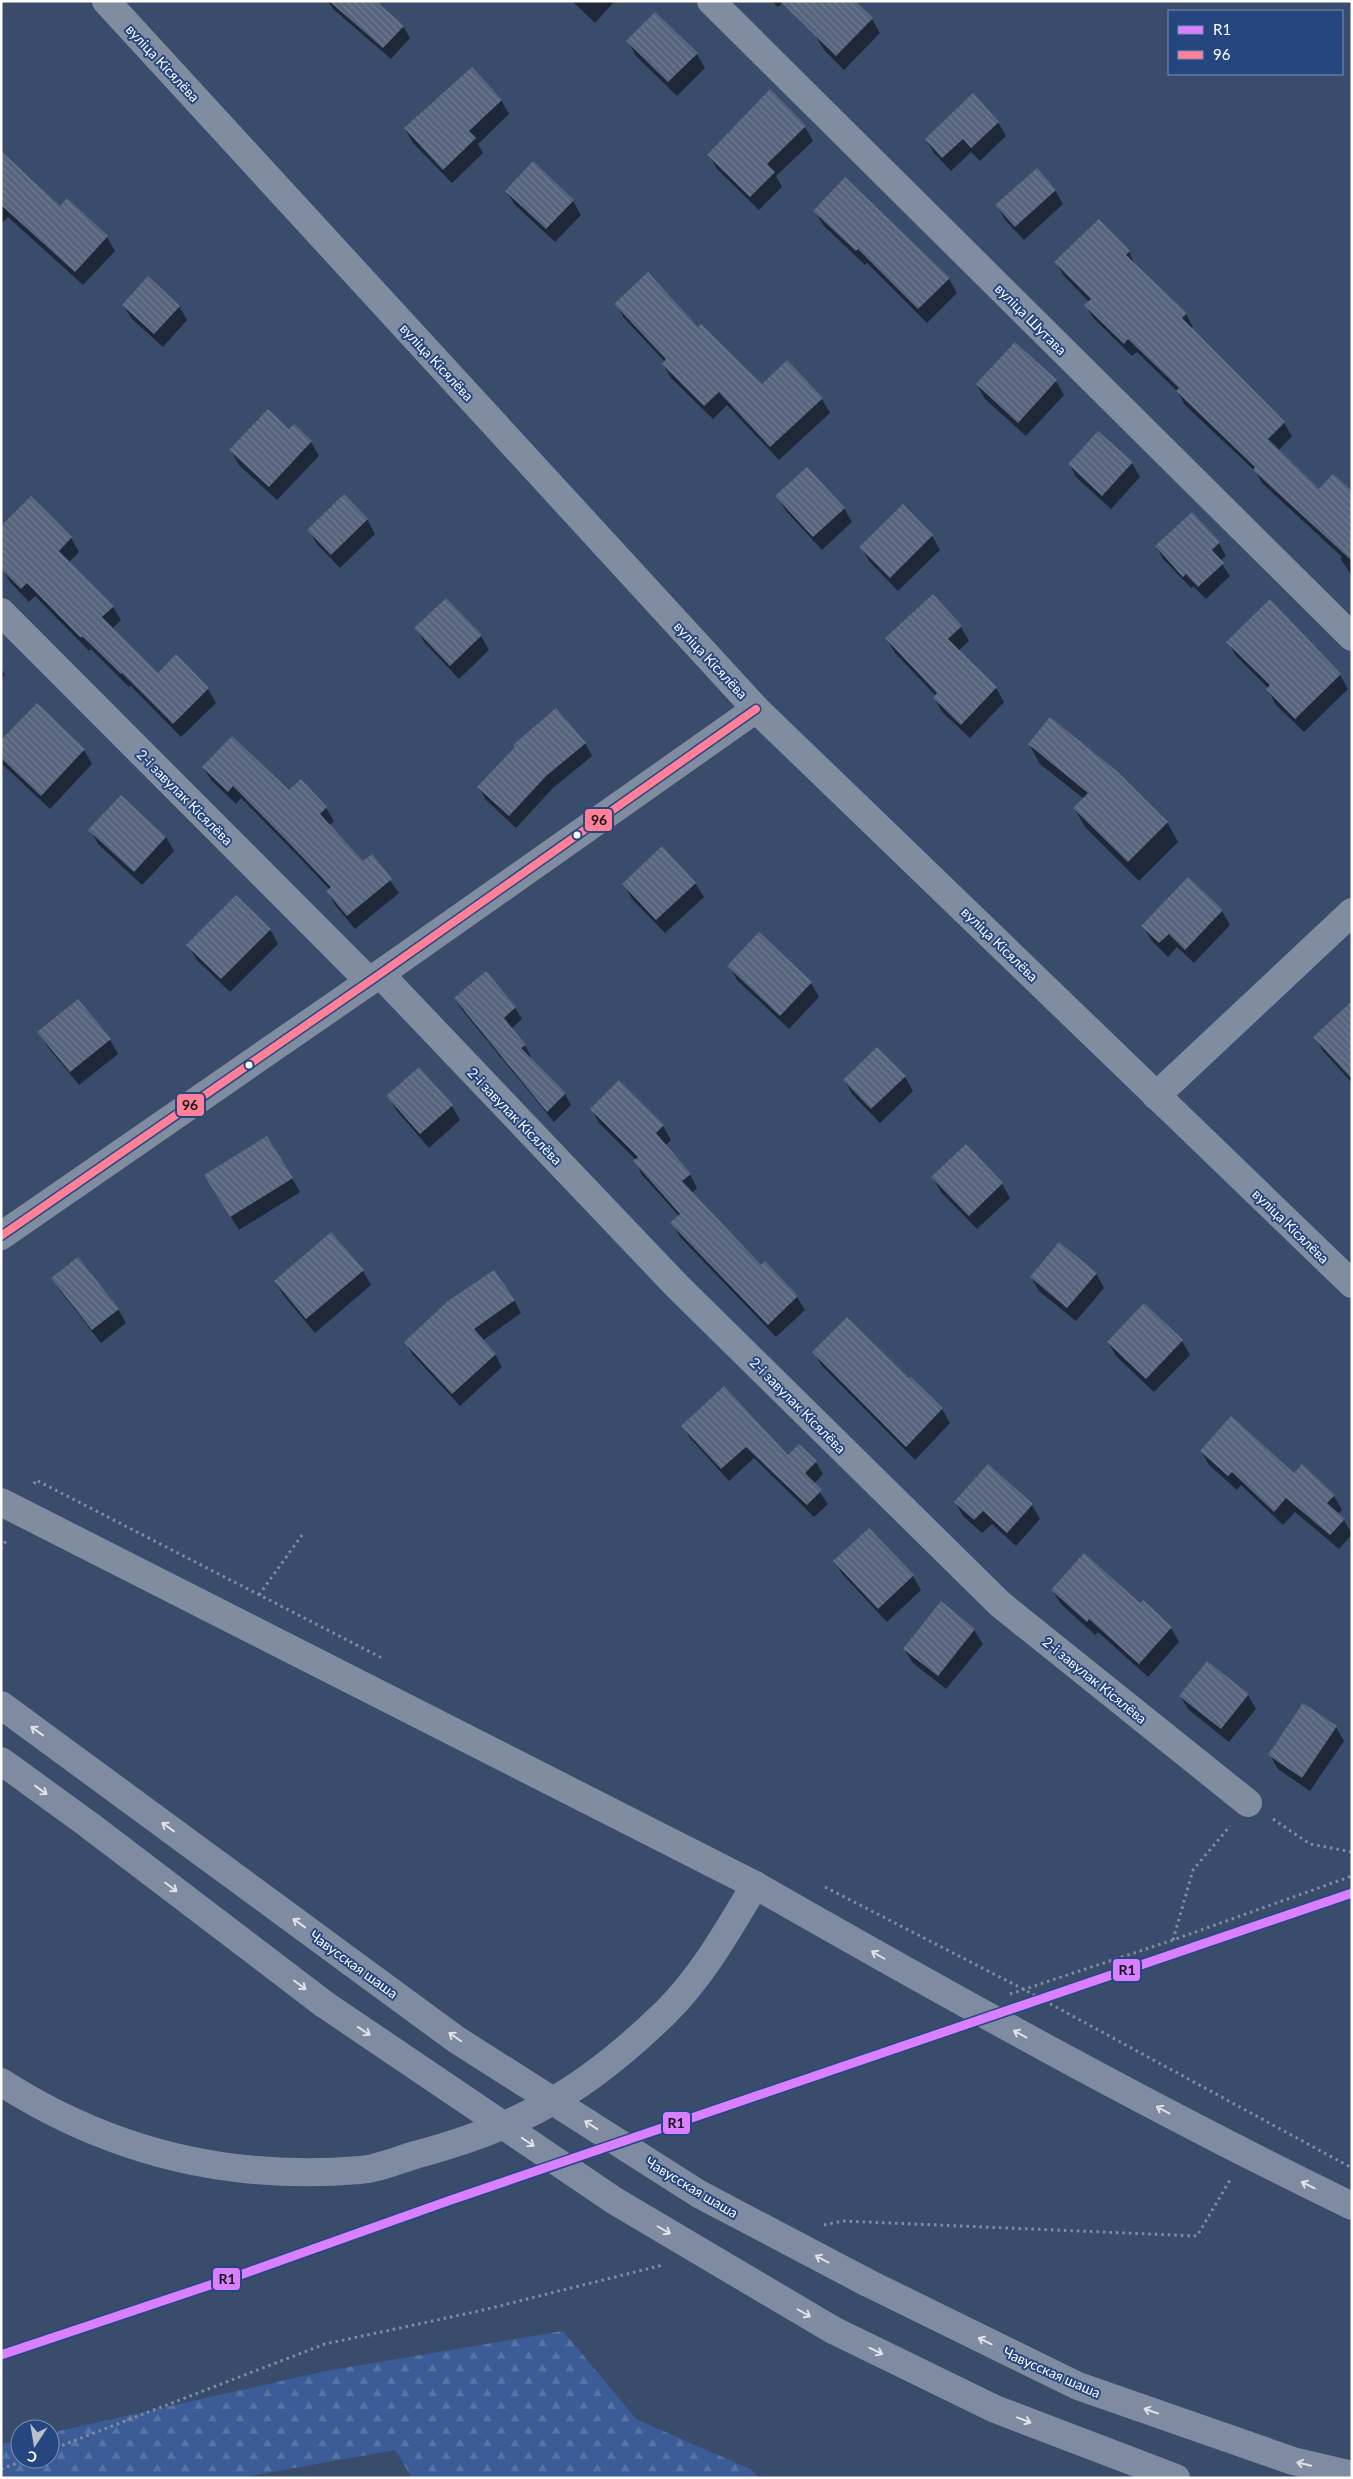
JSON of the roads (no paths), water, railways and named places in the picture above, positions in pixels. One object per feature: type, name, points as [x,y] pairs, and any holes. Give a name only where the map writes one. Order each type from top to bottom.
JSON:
[{"type":"main road","name":"Чавусская шаша","points":[[1,1705],[457,2040],[699,2194],[866,2282],[1078,2386],[1293,2461],[1352,2475]]},
{"type":"main road","points":[[1,1761],[89,1825],[324,2004],[615,2202],[832,2330],[995,2408],[1176,2478]]},
{"type":"main road","points":[[1,2082],[26,2098],[111,2139],[201,2164],[280,2173],[362,2170],[448,2146],[536,2110],[610,2063],[667,2011],[715,1953],[754,1885],[975,2011],[1246,2154],[1352,2206]]},
{"type":"street","name":"вуліца Кісялёва","points":[[106,1],[756,709],[1352,1284]]},
{"type":"street","name":"вуліца Шутава","points":[[711,1],[1352,637]]},
{"type":"street","name":"2-і завулак Кісялёва","points":[[1,612],[374,978],[677,1286],[1000,1604],[1248,1803]]},
{"type":"street","points":[[1,1236],[374,978],[756,709]]},
{"type":"street","points":[[1156,1096],[1352,912]]},
{"type":"street","points":[[1,1502],[754,1885]]},
{"type":"railway","points":[[1,2355],[240,2275],[448,2201],[1352,1893]]}]
